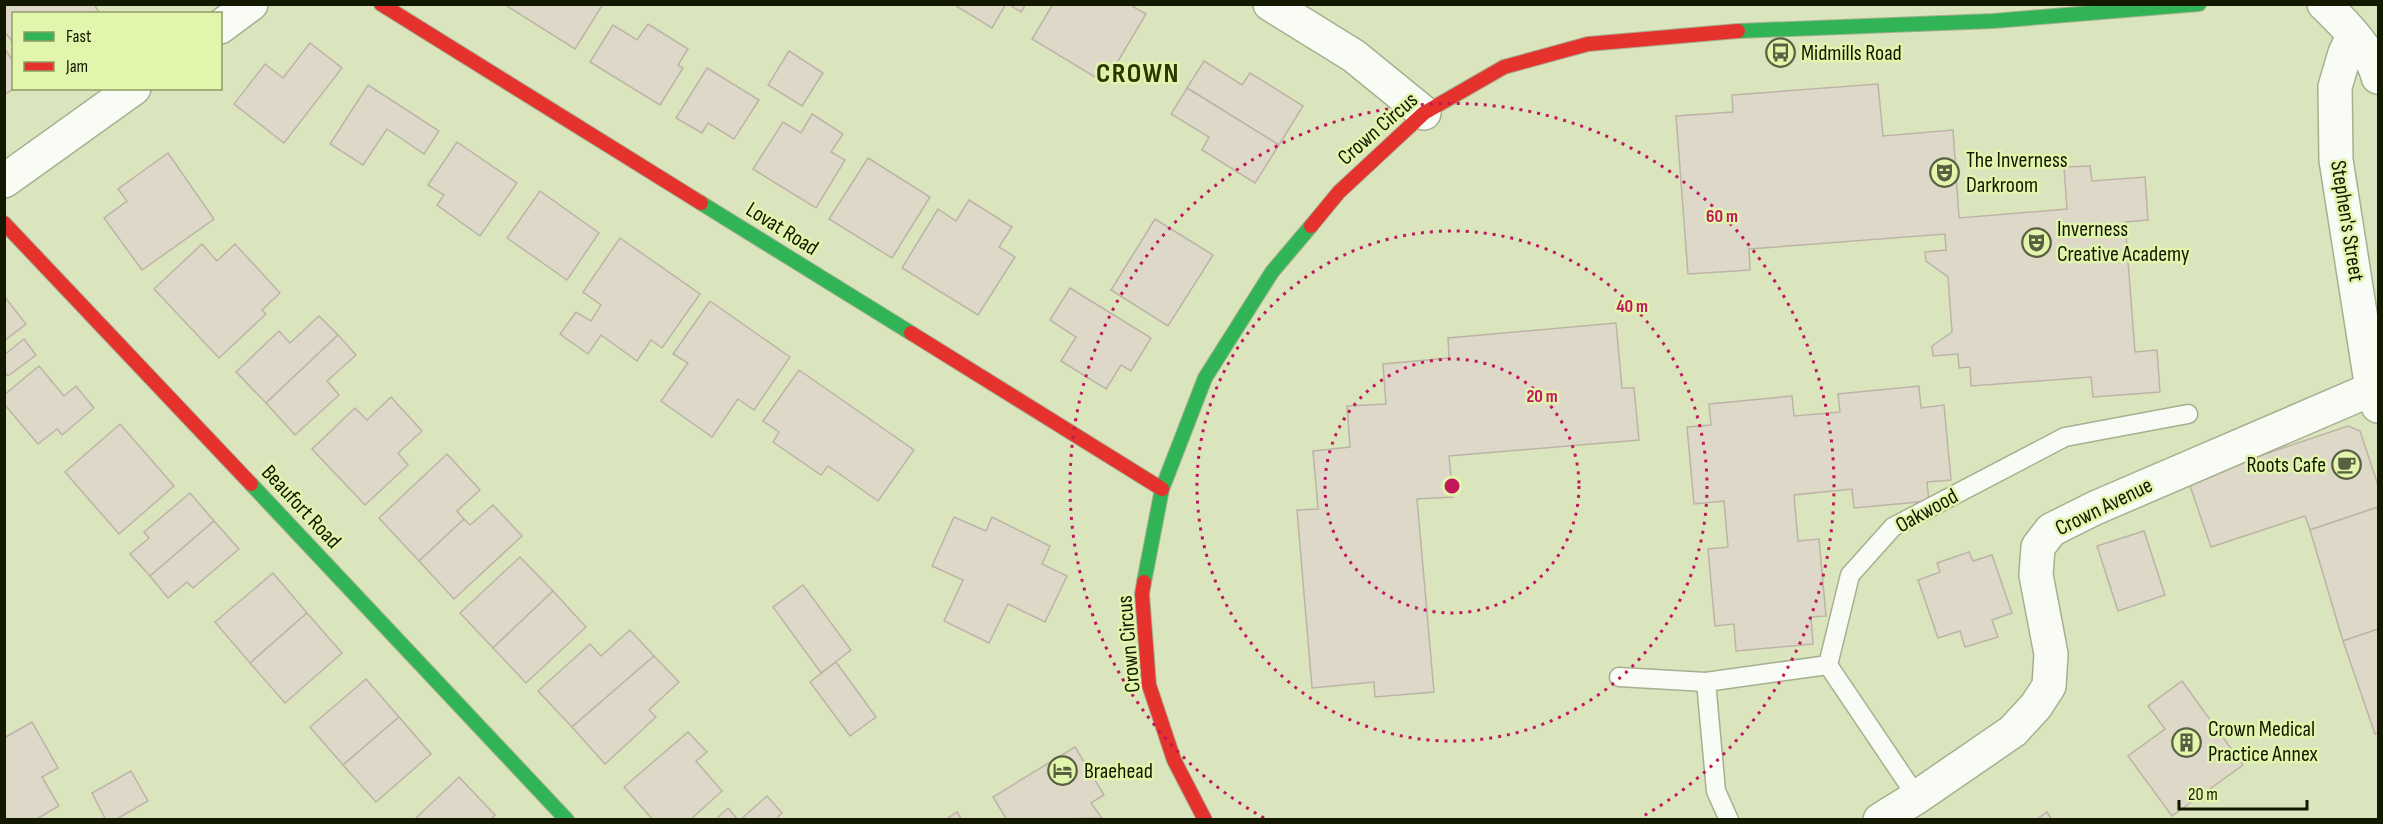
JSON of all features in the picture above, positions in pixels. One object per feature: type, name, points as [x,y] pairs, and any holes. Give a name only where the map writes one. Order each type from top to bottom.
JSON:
[{"type":"street","points":[[222,26],[251,4]]},
{"type":"street","name":"Lovat Road","points":[[381,4],[1162,489]]},
{"type":"street","points":[[1270,4],[1354,56],[1424,113]]},
{"type":"street","name":"Crown Circus","points":[[1205,819],[1174,760],[1149,685],[1142,594],[1162,489],[1205,378],[1272,272],[1339,192],[1424,113],[1504,67],[1588,44],[1770,28],[1993,21],[2199,4]]},
{"type":"street","points":[[2324,4],[2340,19],[2364,49],[2379,77]]},
{"type":"street","name":"Stephen's Street","points":[[2353,36],[2345,53],[2335,87],[2336,160],[2375,397]]},
{"type":"street","points":[[4,181],[131,90]]},
{"type":"street","name":"Beaufort Road","points":[[4,223],[567,819]]},
{"type":"street","name":"Crown Avenue","points":[[1880,819],[1917,797],[2013,731],[2036,706],[2049,686],[2051,654],[2036,575],[2038,547],[2051,531],[2095,508],[2375,397]]},
{"type":"lane","name":"Oakwood","points":[[1828,665],[1850,575],[1893,527],[2065,437],[2188,414]]},
{"type":"lane","points":[[1618,677],[1706,682],[1828,665],[1917,797]]},
{"type":"lane","points":[[1706,682],[1716,791],[1729,819]]},
{"type":"building","points":[[9,4],[94,4],[99,12],[12,12],[12,41],[4,31],[4,8]]},
{"type":"building","points":[[504,4],[603,4],[575,49]]},
{"type":"building","points":[[953,4],[1006,4],[992,28]]},
{"type":"building","points":[[1008,4],[1026,4],[1021,12]]},
{"type":"building","points":[[1053,4],[1129,4],[1146,14],[1105,83],[1032,39]]},
{"type":"building","points":[[648,24],[688,49],[678,65],[683,68],[660,105],[590,62],[613,25],[637,40]]},
{"type":"building","points":[[310,43],[342,68],[284,143],[234,104],[265,64],[283,78]]},
{"type":"building","points":[[4,48],[12,59],[12,89],[4,95]]},
{"type":"building","points":[[789,51],[823,73],[802,106],[768,85]]},
{"type":"building","points":[[1204,61],[1242,85],[1250,73],[1303,106],[1279,145],[1187,88]]},
{"type":"building","points":[[707,68],[759,100],[734,139],[708,123],[702,133],[676,118]]},
{"type":"building","name":"Inverness Creative Academy","points":[[1878,84],[1883,136],[1953,130],[1959,218],[2067,209],[2064,167],[2090,166],[2092,181],[2145,177],[2148,220],[2125,222],[2135,352],[2157,350],[2160,392],[2093,397],[2091,377],[1971,386],[1970,367],[1959,368],[1958,354],[1933,356],[1932,346],[1952,332],[1948,277],[1926,261],[1925,252],[1946,250],[1945,234],[1749,249],[1750,270],[1688,274],[1676,116],[1733,112],[1732,95]]},
{"type":"building","points":[[368,85],[439,131],[424,154],[387,129],[363,165],[330,144]]},
{"type":"building","points":[[1187,88],[1279,145],[1255,183],[1202,150],[1209,137],[1171,114]]},
{"type":"building","points":[[812,114],[843,134],[831,152],[845,160],[816,208],[753,169],[783,122],[801,133]]},
{"type":"building","points":[[457,142],[517,183],[480,236],[437,205],[444,195],[428,185]]},
{"type":"building","points":[[168,153],[214,219],[142,270],[104,218],[127,201],[118,189]]},
{"type":"building","points":[[868,158],[930,197],[892,258],[829,219]]},
{"type":"building","points":[[540,191],[599,233],[567,280],[507,238]]},
{"type":"building","points":[[969,200],[1012,227],[999,247],[1015,257],[978,315],[902,268],[938,209],[956,221]]},
{"type":"building","points":[[1155,219],[1213,255],[1168,326],[1111,290]]},
{"type":"building","points":[[620,238],[700,294],[662,348],[651,340],[637,361],[601,335],[588,354],[560,334],[576,312],[591,321],[601,305],[583,292]]},
{"type":"building","points":[[202,244],[217,261],[235,244],[280,293],[262,310],[266,314],[219,358],[154,289]]},
{"type":"building","points":[[1070,288],[1151,338],[1131,371],[1121,365],[1106,389],[1061,361],[1076,337],[1050,320]]},
{"type":"building","points":[[4,296],[26,324],[4,341]]},
{"type":"building","points":[[710,301],[790,357],[754,410],[738,399],[712,437],[661,401],[688,363],[673,354]]},
{"type":"building","points":[[319,316],[338,335],[266,403],[236,372],[279,331],[290,343]]},
{"type":"building","points":[[1616,323],[1622,388],[1634,388],[1639,440],[1449,456],[1453,497],[1417,499],[1434,692],[1375,697],[1374,682],[1312,688],[1297,510],[1318,509],[1313,451],[1350,447],[1347,406],[1386,404],[1383,364],[1449,358],[1448,338]]},
{"type":"building","points":[[338,335],[356,355],[327,381],[339,395],[295,435],[266,403]]},
{"type":"building","points":[[24,339],[36,355],[8,376],[4,371],[4,355]]},
{"type":"building","points":[[39,366],[64,396],[76,386],[94,408],[62,435],[57,429],[38,444],[4,404],[4,395]]},
{"type":"building","points":[[799,370],[914,450],[878,501],[828,466],[821,475],[773,442],[779,432],[763,421]]},
{"type":"building","points":[[1919,386],[1921,408],[1944,405],[1951,480],[1927,482],[1929,501],[1854,508],[1852,489],[1794,495],[1798,541],[1819,539],[1826,616],[1811,617],[1813,644],[1736,651],[1734,624],[1715,626],[1708,549],[1728,547],[1724,501],[1694,504],[1687,427],[1711,425],[1709,404],[1792,396],[1794,416],[1840,412],[1838,394]]},
{"type":"building","points":[[391,397],[422,431],[398,453],[408,465],[365,505],[312,449],[355,408],[367,420]]},
{"type":"building","points":[[120,424],[174,486],[119,534],[65,472]]},
{"type":"building","points":[[2348,426],[2360,431],[2378,485],[2378,507],[2310,530],[2305,516],[2211,547],[2188,480]]},
{"type":"building","points":[[447,454],[480,490],[457,511],[464,519],[419,561],[379,518]]},
{"type":"building","points":[[190,493],[214,521],[150,576],[130,554],[149,538],[144,532]]},
{"type":"building","points":[[493,505],[522,536],[454,599],[419,561],[464,519],[470,525]]},
{"type":"building","points":[[2378,507],[2378,629],[2343,641],[2310,530]]},
{"type":"building","points":[[954,517],[986,531],[992,517],[1050,546],[1042,564],[1067,576],[1045,622],[1008,604],[989,643],[944,621],[963,580],[932,566]]},
{"type":"building","points":[[214,521],[239,549],[193,588],[187,582],[168,598],[150,576]]},
{"type":"building","points":[[2144,531],[2165,595],[2118,611],[2097,546]]},
{"type":"building","points":[[1969,552],[1973,561],[1992,555],[2012,613],[1992,620],[1998,637],[1965,647],[1960,631],[1938,638],[1918,580],[1940,572],[1937,563]]},
{"type":"building","points":[[520,557],[553,591],[493,648],[460,613]]},
{"type":"building","points":[[273,573],[307,613],[250,663],[215,622]]},
{"type":"building","points":[[803,585],[851,650],[821,673],[773,607]]},
{"type":"building","points":[[553,591],[586,627],[526,683],[493,648]]},
{"type":"building","points":[[307,613],[342,653],[285,703],[250,663]]},
{"type":"building","points":[[2378,629],[2378,733],[2375,734],[2343,641]]},
{"type":"building","points":[[630,630],[654,656],[572,727],[538,691],[590,644],[601,656]]},
{"type":"building","points":[[654,656],[679,682],[649,710],[656,717],[605,764],[572,727]]},
{"type":"building","points":[[836,662],[876,717],[850,736],[810,682]]},
{"type":"building","points":[[366,679],[399,717],[343,765],[310,727]]},
{"type":"building","name":"Crown Medical Practice Annex","points":[[2182,681],[2243,765],[2172,816],[2128,756],[2165,729],[2148,706]]},
{"type":"building","points":[[399,717],[431,754],[376,802],[343,765]]},
{"type":"building","points":[[32,722],[58,768],[42,777],[59,806],[35,820],[4,820],[4,738]]},
{"type":"building","points":[[688,732],[707,752],[696,761],[722,791],[690,820],[653,820],[624,787]]},
{"type":"building","name":"Braehead","points":[[1075,747],[1104,795],[1091,803],[1102,818],[1007,820],[993,797]]},
{"type":"building","points":[[131,771],[148,801],[115,820],[106,820],[92,793]]},
{"type":"building","points":[[459,777],[495,815],[490,820],[414,820]]},
{"type":"building","points":[[767,796],[782,813],[775,820],[740,820]]},
{"type":"building","points":[[728,808],[738,820],[715,820]]},
{"type":"building","points":[[957,812],[962,820],[945,820]]},
{"type":"building","points":[[2047,812],[2052,820],[2036,820]]},
{"type":"traffic: fast","points":[[1738,31],[1993,21],[2199,4]]},
{"type":"traffic: fast","points":[[701,203],[911,333]]},
{"type":"traffic: fast","points":[[1144,582],[1162,489],[1205,378],[1272,272],[1311,226]]},
{"type":"traffic: fast","points":[[251,484],[567,820]]},
{"type":"traffic: jam","points":[[381,4],[701,203]]},
{"type":"traffic: jam","points":[[1311,226],[1339,192],[1424,113],[1504,67],[1588,44],[1738,31]]},
{"type":"traffic: jam","points":[[4,223],[251,484]]},
{"type":"traffic: jam","points":[[911,333],[1162,489]]},
{"type":"traffic: jam","points":[[1144,582],[1142,594],[1149,685],[1174,760],[1205,820]]},
{"type":"place","name":"Midmills Road","points":[[1780,53]]},
{"type":"place","name":"The Inverness Darkroom","points":[[1945,173]]},
{"type":"place","name":"Inverness Creative Academy","points":[[2036,242]]},
{"type":"place","name":"Roots Cafe","points":[[2347,465]]},
{"type":"place","name":"Crown Medical Practice Annex","points":[[2187,742]]},
{"type":"place","name":"Braehead","points":[[1063,771]]},
{"type":"district","name":"CROWN","points":[[1138,73]]}]
